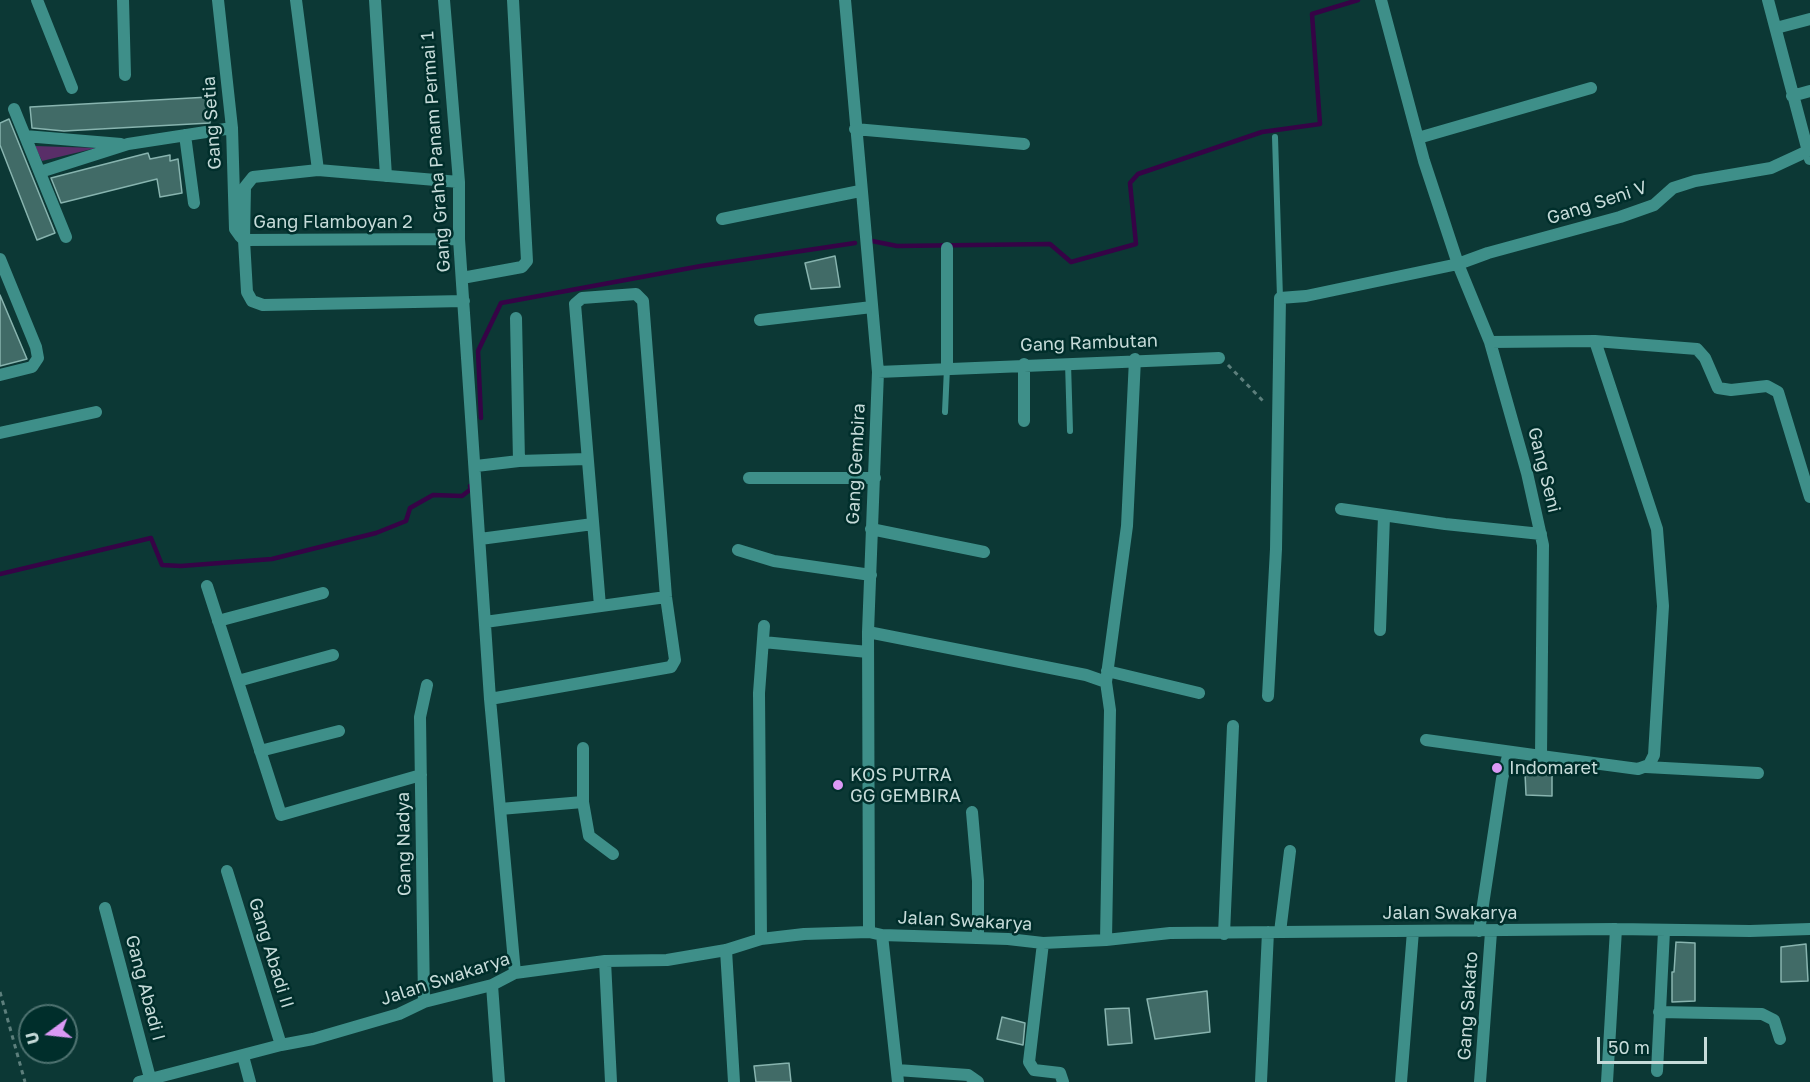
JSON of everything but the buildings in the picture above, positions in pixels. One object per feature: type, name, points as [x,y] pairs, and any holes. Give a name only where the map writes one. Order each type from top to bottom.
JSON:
[{"type":"street","points":[[38,0],[72,88]]},
{"type":"street","points":[[123,0],[125,75]]},
{"type":"street","name":"Gang Setia","points":[[218,0],[232,128],[235,229],[244,240]]},
{"type":"street","points":[[296,0],[318,170]]},
{"type":"street","points":[[375,0],[386,176]]},
{"type":"street","name":"Gang Graha Panam Permai 1","points":[[444,0],[459,182],[459,239],[490,699],[515,973]]},
{"type":"street","points":[[462,278],[522,267],[527,261],[513,0]]},
{"type":"street","name":"Gang Gembira","points":[[845,0],[860,191],[878,372],[868,632],[869,932]]},
{"type":"street","points":[[1768,0],[1809,153]]},
{"type":"street","name":"Gang Seni","points":[[1385,1],[1418,138],[1458,264],[1490,342],[1527,473],[1544,545],[1541,756]]},
{"type":"street","points":[[1776,28],[1810,19]]},
{"type":"street","points":[[1418,138],[1591,88]]},
{"type":"street","points":[[1792,96],[1810,91]]},
{"type":"street","points":[[14,109],[66,237]]},
{"type":"street","points":[[40,172],[128,144],[232,128]]},
{"type":"street","points":[[855,129],[1024,144]]},
{"type":"street","points":[[185,135],[194,203]]},
{"type":"street","points":[[25,136],[128,144]]},
{"type":"street","name":"Gang Seni V","points":[[1280,298],[1306,296],[1458,264],[1488,253],[1620,217],[1654,205],[1673,189],[1687,183],[1771,168],[1809,153]]},
{"type":"street","points":[[459,182],[318,170],[253,177],[249,180],[244,201],[244,240],[247,292],[252,301],[263,305],[464,301]]},
{"type":"street","points":[[722,219],[860,191]]},
{"type":"street","name":"Gang Flamboyan 2","points":[[244,240],[459,239]]},
{"type":"street","points":[[947,248],[947,368]]},
{"type":"street","points":[[0,260],[36,347],[38,358],[32,367],[0,375]]},
{"type":"street","points":[[490,699],[671,668],[675,660],[666,597],[643,301],[636,294],[582,298],[575,304],[600,606]]},
{"type":"street","points":[[1268,696],[1276,549],[1280,298]]},
{"type":"street","points":[[760,320],[872,307]]},
{"type":"street","points":[[516,318],[519,461]]},
{"type":"street","points":[[1595,341],[1657,529],[1663,606],[1654,755],[1646,767]]},
{"type":"street","points":[[1490,342],[1595,341],[1697,349],[1705,358],[1718,388],[1731,390],[1767,386],[1782,397],[1810,497]]},
{"type":"street","name":"Gang Rambutan","points":[[878,372],[1135,359],[1219,358]]},
{"type":"street","points":[[1106,940],[1110,710],[1107,677],[1127,526],[1135,359]]},
{"type":"street","points":[[1024,364],[1024,421]]},
{"type":"street","points":[[0,433],[96,412]]},
{"type":"street","points":[[476,466],[519,461],[588,459]]},
{"type":"street","points":[[749,478],[874,478]]},
{"type":"street","points":[[1341,509],[1541,534]]},
{"type":"street","points":[[1380,630],[1384,516]]},
{"type":"street","points":[[480,539],[593,524]]},
{"type":"street","points":[[871,529],[984,552]]},
{"type":"street","points":[[738,550],[774,561],[870,574]]},
{"type":"street","points":[[207,586],[281,815],[421,775]]},
{"type":"street","points":[[218,621],[324,593]]},
{"type":"street","points":[[485,622],[666,597]]},
{"type":"street","points":[[761,939],[759,693],[764,626]]},
{"type":"street","points":[[868,632],[1086,675],[1199,693]]},
{"type":"street","points":[[763,642],[868,652]]},
{"type":"street","points":[[238,681],[333,655]]},
{"type":"street","name":"Gang Nadya","points":[[424,1002],[420,717],[427,685]]},
{"type":"street","points":[[1224,933],[1233,726]]},
{"type":"street","points":[[260,751],[339,731]]},
{"type":"street","points":[[1426,740],[1638,769],[1646,767],[1758,773]]},
{"type":"street","points":[[583,748],[583,802],[589,836],[613,854]]},
{"type":"street","points":[[1485,931],[1502,778],[1509,752]]},
{"type":"street","points":[[500,809],[583,802]]},
{"type":"street","points":[[972,812],[978,881],[978,938]]},
{"type":"street","points":[[1261,1082],[1274,932],[1290,851]]},
{"type":"street","name":"Gang Abadi II","points":[[227,871],[281,1045]]},
{"type":"street","name":"Gang Abadi I","points":[[105,908],[144,1080]]},
{"type":"street","points":[[1607,1082],[1616,929]]},
{"type":"street","name":"Jalan Swakarya","points":[[144,1080],[179,1077],[281,1045],[313,1040],[399,1014],[424,1002],[492,985],[515,973],[605,961],[667,960],[726,950],[761,939],[804,934],[869,932],[882,935],[1043,943],[1106,940],[1170,933],[1810,929]]},
{"type":"street","points":[[1401,1082],[1413,931]]},
{"type":"street","name":"Gang Sakato","points":[[1480,1082],[1485,931]]},
{"type":"street","points":[[1657,1071],[1664,931]]},
{"type":"street","points":[[882,935],[898,1076],[968,1075],[978,1082]]},
{"type":"street","points":[[1043,943],[1029,1062],[1034,1070],[1060,1073],[1063,1082]]},
{"type":"street","points":[[726,950],[734,1082]]},
{"type":"street","points":[[605,961],[611,1082]]},
{"type":"street","points":[[492,985],[499,1082]]},
{"type":"street","points":[[1659,1012],[1762,1014],[1774,1020],[1780,1039]]},
{"type":"street","points":[[243,1056],[250,1082]]},
{"type":"lane","points":[[1275,137],[1280,298]]},
{"type":"lane","points":[[1068,362],[1070,431]]},
{"type":"lane","points":[[945,412],[947,368]]},
{"type":"path","points":[[1219,358],[1278,415]]},
{"type":"path","points":[[0,992],[26,1082]]},
{"type":"shaded area","points":[[35,146],[96,148],[42,161]]},
{"type":"waterway","points":[[872,241],[897,246],[1050,244],[1071,262],[1136,244],[1130,183],[1138,174],[1262,132],[1320,124],[1312,14],[1358,0]]},
{"type":"waterway","points":[[481,418],[478,351],[501,303],[701,266],[855,243]]},
{"type":"waterway","points":[[0,574],[151,538],[162,565],[181,566],[272,559],[376,533],[406,521],[410,508],[433,495],[462,496],[471,489],[470,486]]},
{"type":"place","name":"Indomaret","points":[[1497,768]]},
{"type":"place","name":"KOS PUTRA GG GEMBIRA","points":[[838,785]]}]
